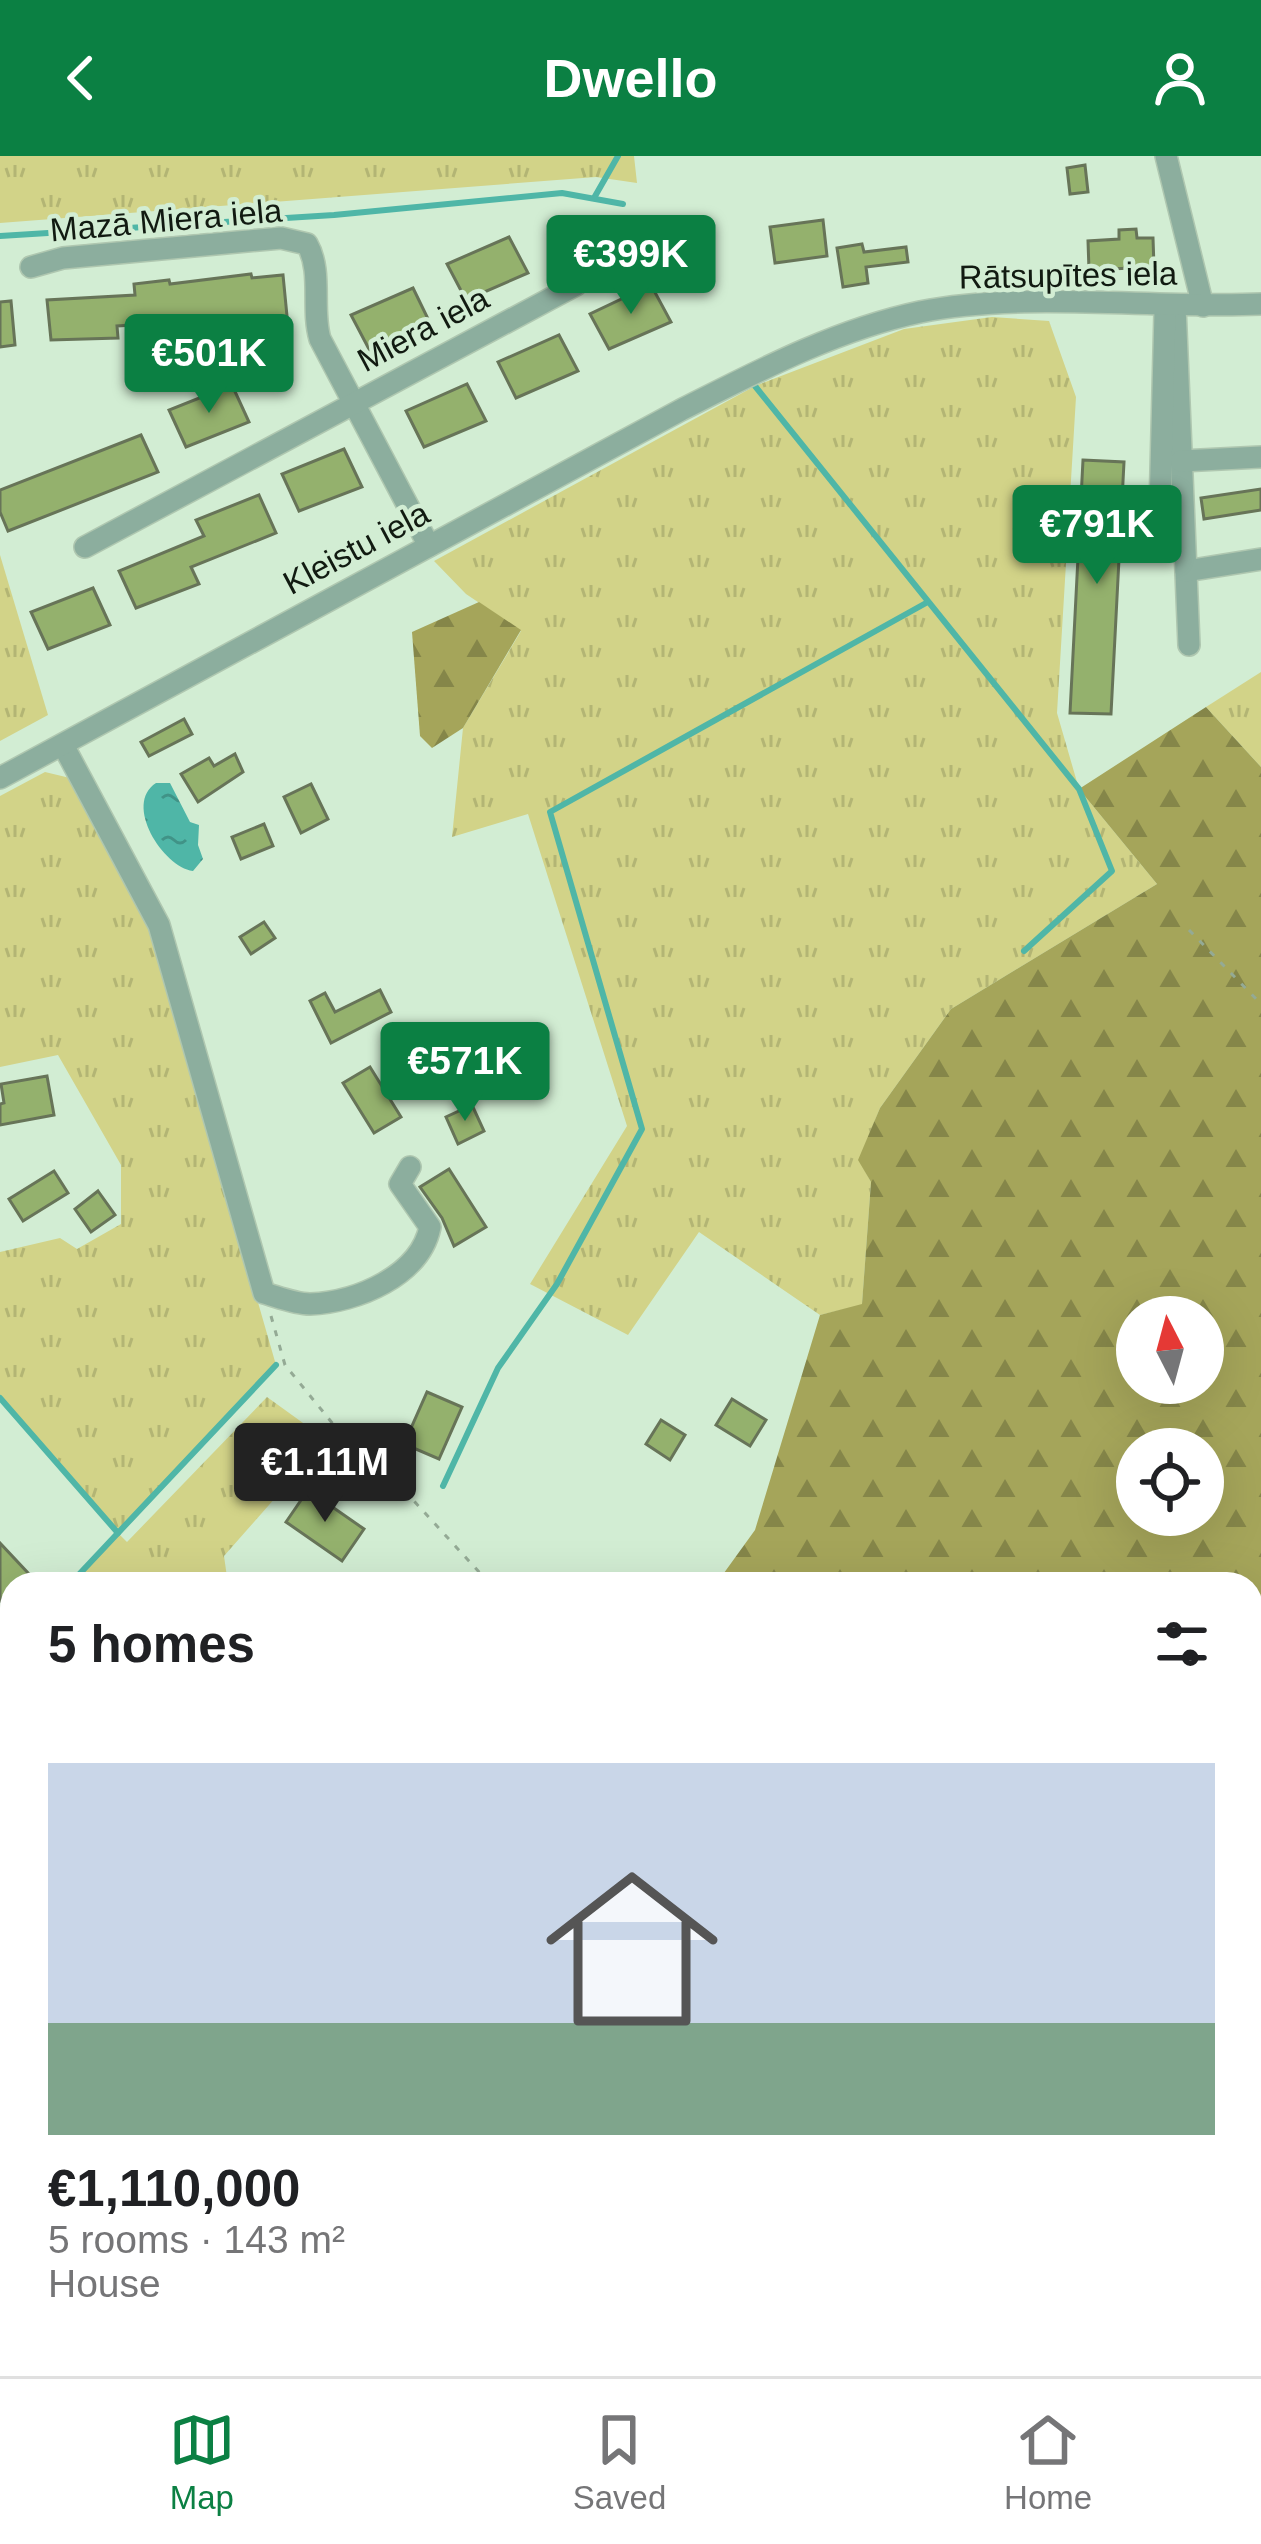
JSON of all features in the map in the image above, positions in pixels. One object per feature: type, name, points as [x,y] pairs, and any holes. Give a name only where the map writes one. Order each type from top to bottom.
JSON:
[{"type":"street","points":[[1166,156],[1203,306]]},
{"type":"street","name":"Mazā Miera iela","points":[[31,267],[63,258],[281,238],[307,244],[316,267],[315,316],[320,339],[353,404]]},
{"type":"street","name":"Miera iela","points":[[85,547],[576,285],[596,263]]},
{"type":"street","name":"Rātsupītes iela","points":[[745,378],[857,329],[922,312],[1000,304],[1261,304]]},
{"type":"street","points":[[1170,306],[1189,645]]},
{"type":"street","points":[[1160,510],[1170,306]]},
{"type":"street","name":"Kleistu iela","points":[[0,778],[745,378]]},
{"type":"street","points":[[353,404],[429,546]]},
{"type":"street","points":[[1181,461],[1261,457]]},
{"type":"street","points":[[1186,571],[1261,559]]},
{"type":"street","points":[[62,745],[159,925],[264,1293],[306,1304],[357,1296],[403,1271],[425,1248],[430,1227],[400,1184],[410,1167]]},
{"type":"path","points":[[1189,930],[1261,1004]]},
{"type":"path","points":[[264,1293],[285,1365],[355,1451],[403,1489],[479,1572]]},
{"type":"green space","points":[[0,156],[634,156],[637,183],[596,177],[0,223]]},
{"type":"green space","points":[[992,317],[1049,321],[1076,397],[1057,713],[1079,789],[1157,884],[951,1009],[880,1108],[859,1160],[871,1182],[862,1305],[820,1315],[699,1232],[628,1335],[530,1284],[627,1126],[528,814],[452,837],[463,728],[521,631],[466,594],[434,561],[755,386],[904,329]]},
{"type":"green space","points":[[0,555],[48,715],[0,741]]},
{"type":"green space","points":[[479,602],[521,630],[463,728],[432,748],[420,736],[412,632]]},
{"type":"green space","points":[[1261,672],[1261,767],[1206,707]]},
{"type":"green space","points":[[1206,707],[1261,767],[1261,1572],[725,1572],[755,1530],[820,1315],[862,1304],[871,1182],[858,1160],[880,1108],[951,1009],[1157,884],[1079,789]]},
{"type":"green space","points":[[45,772],[70,778],[151,931],[276,1365],[118,1533],[0,1398],[0,1252],[60,1238],[77,1249],[121,1224],[121,1165],[58,1055],[0,1067],[0,796]]},
{"type":"green space","points":[[267,1397],[310,1428],[321,1446],[224,1556],[226,1572],[81,1572],[118,1533],[127,1542]]},
{"type":"water","points":[[156,783],[170,783],[190,822],[199,825],[203,859],[193,871],[170,859],[145,819],[147,793]]},
{"type":"building","points":[[1085,165],[1088,192],[1070,194],[1067,168]]},
{"type":"building","points":[[823,220],[827,256],[775,263],[770,227]]},
{"type":"building","points":[[1136,229],[1137,238],[1153,238],[1154,267],[1089,270],[1088,241],[1119,239],[1119,230]]},
{"type":"building","points":[[509,237],[528,273],[466,300],[447,264]]},
{"type":"building","points":[[862,244],[864,252],[906,247],[908,262],[866,267],[868,283],[843,287],[837,248]]},
{"type":"building","points":[[251,274],[252,278],[283,275],[287,316],[117,326],[118,338],[51,340],[47,300],[135,295],[134,284]]},
{"type":"building","points":[[651,285],[671,322],[609,349],[590,314]]},
{"type":"building","points":[[413,288],[431,325],[370,351],[351,315]]},
{"type":"building","points":[[11,301],[15,345],[0,347],[0,302]]},
{"type":"building","points":[[559,335],[578,371],[516,398],[498,362]]},
{"type":"building","points":[[467,384],[486,421],[424,447],[406,411]]},
{"type":"building","points":[[232,385],[249,422],[186,447],[169,410]]},
{"type":"building","points":[[141,435],[158,472],[8,531],[0,512],[0,490]]},
{"type":"building","points":[[344,449],[362,487],[299,511],[282,474]]},
{"type":"building","points":[[1083,460],[1124,462],[1111,714],[1070,713]]},
{"type":"building","points":[[1261,489],[1261,510],[1204,519],[1201,498]]},
{"type":"building","points":[[259,495],[276,533],[191,567],[199,584],[136,608],[119,571],[204,536],[196,520]]},
{"type":"building","points":[[93,588],[110,625],[48,649],[31,612]]},
{"type":"building","points":[[184,719],[192,734],[149,756],[141,742]]},
{"type":"building","points":[[235,754],[243,772],[198,802],[181,774],[209,758],[214,766]]},
{"type":"building","points":[[311,784],[328,819],[301,833],[284,797]]},
{"type":"building","points":[[264,824],[273,846],[241,859],[232,837]]},
{"type":"building","points":[[264,922],[275,938],[251,954],[240,937]]},
{"type":"building","points":[[380,990],[391,1012],[331,1043],[310,1001],[325,993],[335,1012]]},
{"type":"building","points":[[370,1067],[401,1117],[374,1133],[343,1083]]},
{"type":"building","points":[[47,1076],[54,1115],[0,1125],[1,1084]]},
{"type":"building","points":[[472,1105],[484,1131],[458,1144],[446,1117]]},
{"type":"building","points":[[449,1169],[486,1227],[454,1246],[420,1187]]},
{"type":"building","points":[[54,1171],[68,1193],[23,1221],[9,1199]]},
{"type":"building","points":[[98,1191],[115,1215],[91,1232],[75,1209]]},
{"type":"building","points":[[427,1392],[462,1407],[439,1459],[404,1444]]},
{"type":"building","points":[[732,1399],[766,1420],[750,1446],[716,1425]]},
{"type":"building","points":[[661,1420],[685,1435],[670,1460],[646,1444]]},
{"type":"building","points":[[308,1490],[364,1529],[342,1561],[286,1522]]},
{"type":"building","points":[[0,1543],[27,1572],[0,1572]]},
{"type":"waterway","points":[[594,198],[618,156]]},
{"type":"waterway","points":[[0,236],[334,215],[562,193],[623,204]]},
{"type":"waterway","points":[[755,386],[1079,789],[1112,871],[1024,951]]},
{"type":"waterway","points":[[443,1486],[498,1368],[557,1284],[642,1129],[550,812],[926,603]]},
{"type":"waterway","points":[[81,1572],[276,1365]]},
{"type":"waterway","points":[[0,1398],[118,1533]]}]
